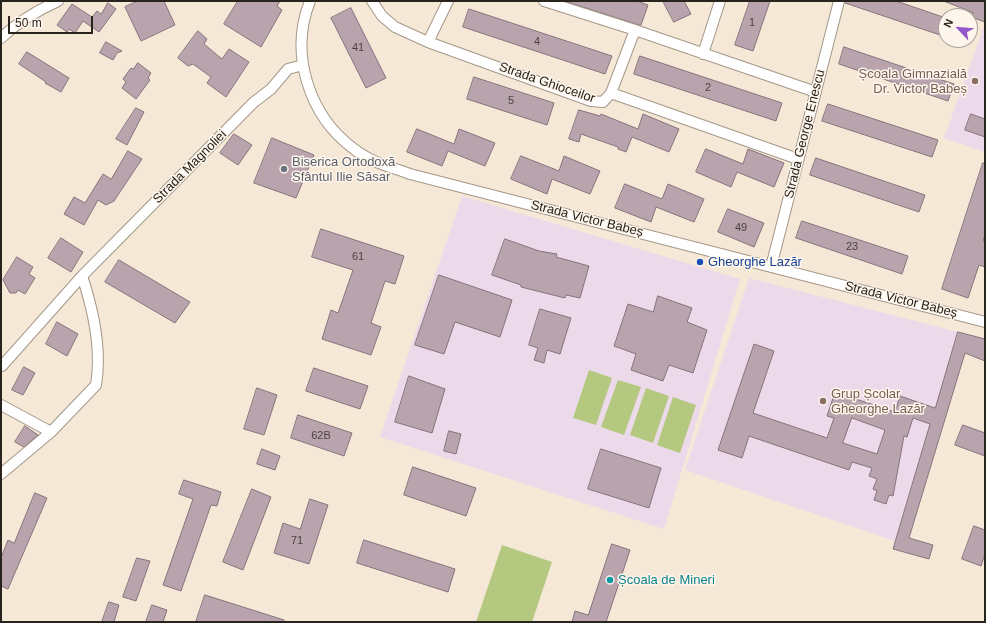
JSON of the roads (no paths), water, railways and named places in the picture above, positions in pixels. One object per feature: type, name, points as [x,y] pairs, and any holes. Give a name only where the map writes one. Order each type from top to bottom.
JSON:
[{"type":"street","points":[[1,38],[21,21],[38,10],[58,1]]},
{"type":"street","name":"Strada Victor Babeș","points":[[310,1],[302,25],[301,41],[303,65],[308,87],[316,106],[334,131],[354,150],[384,166],[985,322]]},
{"type":"street","name":"Strada Ghioceilor","points":[[372,1],[382,16],[395,27],[428,42],[591,101],[603,102],[611,93],[798,159]]},
{"type":"street","points":[[428,42],[448,1]]},
{"type":"street","points":[[544,1],[635,30],[816,92]]},
{"type":"street","points":[[703,54],[720,1]]},
{"type":"street","name":"Strada George Enescu","points":[[771,267],[839,1]]},
{"type":"street","points":[[611,93],[635,30]]},
{"type":"street","name":"Strada Magnoliei","points":[[2,366],[82,276],[253,103],[271,89],[288,69],[303,65]]},
{"type":"street","points":[[1,474],[51,432],[96,385],[98,374],[96,341],[90,300],[82,276]]},
{"type":"street","points":[[1,404],[51,432]]},
{"type":"place","name":"Școala Gimnazială Dr. Victor Babeș","points":[[975,81]]},
{"type":"place","name":"Biserica Ortodoxă Sfântul Ilie Săsar","points":[[284,169]]},
{"type":"place","name":"Gheorghe Lazăr","points":[[700,262]]},
{"type":"place","name":"Grup Școlar Gheorghe Lazăr","points":[[823,401]]},
{"type":"place","name":"Școala de Mineri","points":[[610,580]]}]
